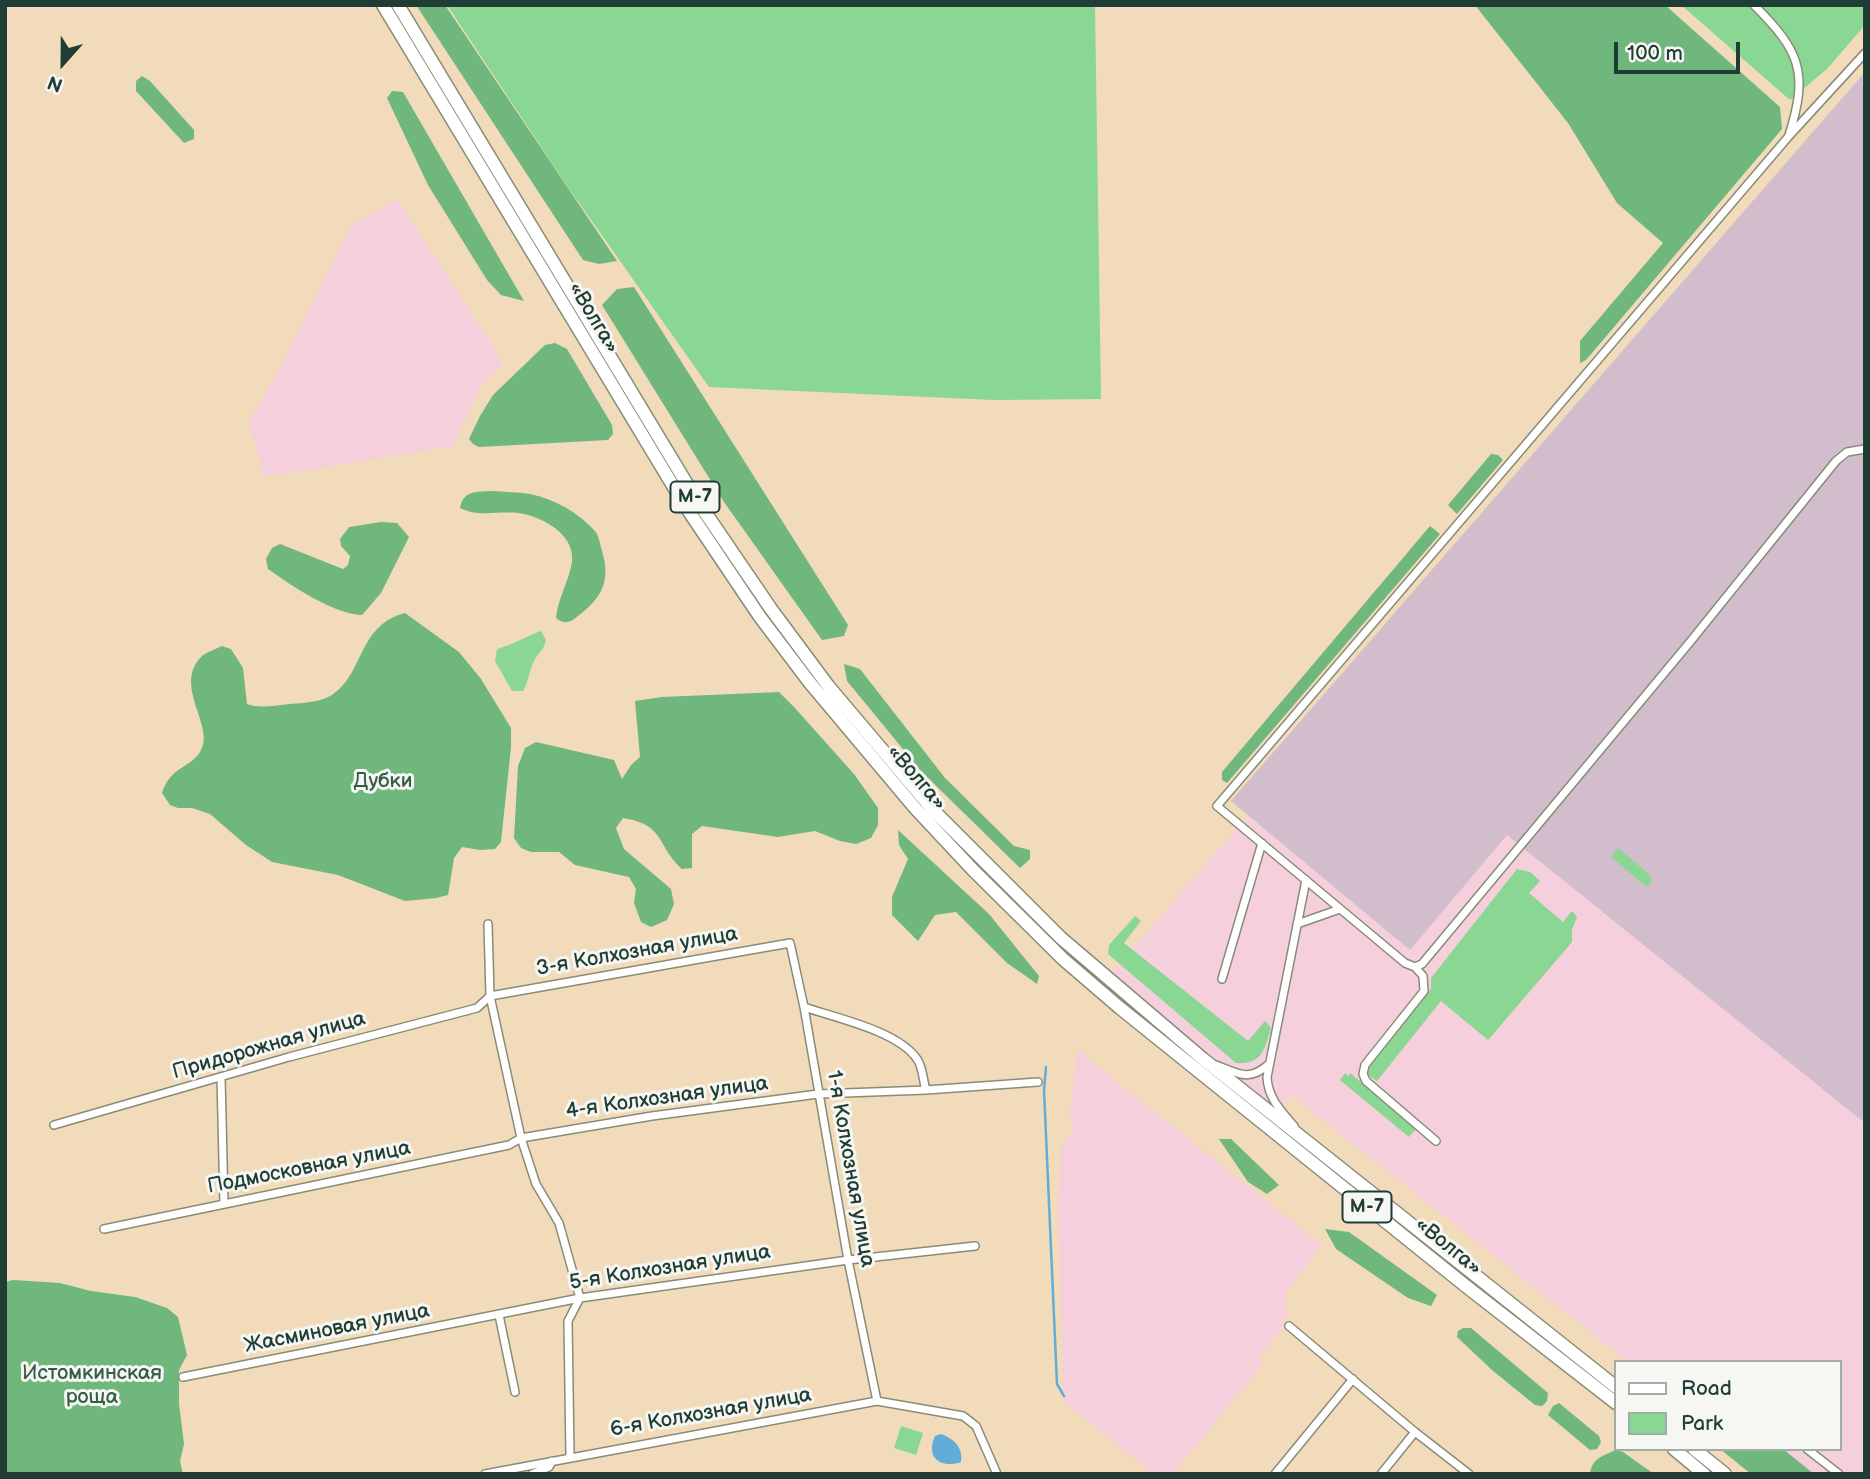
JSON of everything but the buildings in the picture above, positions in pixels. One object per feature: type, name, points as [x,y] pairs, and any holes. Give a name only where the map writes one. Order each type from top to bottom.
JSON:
[{"type":"highway","name":"«Волга»","points":[[383,5],[583,340],[692,516],[810,683],[915,808],[1044,940],[1120,1008],[1615,1403]]},
{"type":"highway","name":"«Волга»","points":[[398,5],[695,499],[829,687],[934,811],[1061,938],[1203,1059],[1615,1386]]},
{"type":"highway","points":[[1676,1451],[1704,1474]]},
{"type":"highway","points":[[1700,1452],[1725,1474]]},
{"type":"street","points":[[1754,5],[1791,46],[1798,65],[1796,110],[1789,136]]},
{"type":"street","points":[[1436,1141],[1366,1081],[1363,1074],[1365,1065],[1424,991],[1423,976],[1217,806],[1789,136],[1865,53]]},
{"type":"street","points":[[1415,967],[1422,964],[1440,944],[1836,461],[1847,452],[1865,449]]},
{"type":"street","points":[[1222,979],[1262,843]]},
{"type":"street","points":[[1306,880],[1276,1039],[1269,1063],[1267,1088],[1275,1103],[1310,1144]]},
{"type":"street","points":[[1297,924],[1340,909]]},
{"type":"street","points":[[488,923],[490,996],[521,1138],[536,1184],[559,1223],[580,1298],[569,1321],[570,1456]]},
{"type":"street","name":"3-я Колхозная улица","points":[[490,996],[790,943]]},
{"type":"street","name":"1-я Колхозная улица","points":[[790,943],[804,1007],[848,1260],[877,1401]]},
{"type":"street","name":"Придорожная улица","points":[[54,1125],[477,1008],[490,996]]},
{"type":"street","points":[[804,1007],[892,1037],[905,1045],[919,1061],[926,1090]]},
{"type":"street","points":[[1203,1059],[1242,1075],[1254,1075],[1269,1063]]},
{"type":"street","points":[[222,1077],[224,1203]]},
{"type":"street","name":"4-я Колхозная улица","points":[[521,1138],[652,1116],[818,1094],[1038,1083]]},
{"type":"street","name":"Подмосковная улица","points":[[104,1229],[509,1145],[521,1138]]},
{"type":"street","name":"5-я Колхозная улица","points":[[499,1315],[580,1298],[848,1260],[975,1246]]},
{"type":"street","points":[[499,1315],[515,1392]]},
{"type":"street","name":"Жасминовая улица","points":[[183,1377],[499,1315]]},
{"type":"street","points":[[1289,1326],[1469,1474]]},
{"type":"street","points":[[1275,1474],[1353,1379]]},
{"type":"street","points":[[877,1401],[963,1416],[971,1420],[996,1474]]},
{"type":"street","name":"6-я Колхозная улица","points":[[552,1461],[877,1401]]},
{"type":"street","points":[[1381,1474],[1415,1432]]},
{"type":"street","points":[[1810,1451],[1839,1474]]},
{"type":"street","points":[[485,1474],[552,1461]]},
{"type":"street","points":[[532,1474],[549,1467],[552,1461]]},
{"type":"shaded area","points":[[1865,72],[1865,1123],[1507,835],[1410,950],[1231,801]]},
{"type":"shaded area","points":[[397,199],[499,356],[501,367],[482,384],[453,446],[264,477],[249,421],[270,386],[352,225]]},
{"type":"shaded area","points":[[1865,426],[1865,1474],[1769,1474],[1740,1451],[1842,1451],[1842,1360],[1625,1360],[1291,1095],[1277,1113],[1108,976],[1356,693]]},
{"type":"shaded area","points":[[1078,1051],[1085,1051],[1087,1058],[1322,1245],[1285,1294],[1287,1315],[1284,1326],[1258,1358],[1263,1364],[1173,1474],[1153,1474],[1064,1402],[1058,1210],[1061,1146],[1073,1133],[1069,1114]]},
{"type":"green space","points":[[416,5],[445,5],[617,261],[599,264],[583,260]]},
{"type":"green space","points":[[447,5],[1095,5],[1101,399],[994,400],[709,387],[565,183]]},
{"type":"green space","points":[[1475,5],[1665,5],[1780,107],[1782,129],[1586,360],[1580,363],[1580,341],[1663,243],[1617,203],[1568,123]]},
{"type":"green space","points":[[1681,5],[1865,5],[1865,25],[1827,69],[1790,100]]},
{"type":"green space","points":[[142,76],[150,81],[194,130],[194,139],[184,143],[136,91],[136,81]]},
{"type":"green space","points":[[392,91],[403,92],[524,301],[501,295],[487,280],[428,185],[387,98]]},
{"type":"green space","points":[[634,287],[848,625],[844,636],[822,640],[724,502],[602,305],[617,289]]},
{"type":"green space","points":[[555,343],[567,349],[612,425],[613,434],[608,440],[479,447],[473,444],[469,439],[493,395],[545,345]]},
{"type":"green space","points":[[1491,454],[1498,455],[1503,460],[1457,514],[1448,505]]},
{"type":"green space","points":[[492,491],[530,494],[548,499],[573,512],[596,533],[604,561],[605,578],[596,599],[573,620],[563,622],[556,618],[572,562],[572,553],[565,538],[544,521],[528,515],[511,512],[476,513],[460,508],[467,495]]},
{"type":"green space","points":[[381,522],[397,523],[409,537],[381,593],[362,615],[338,610],[301,591],[268,569],[266,559],[272,548],[280,544],[343,569],[348,565],[350,556],[341,546],[340,539],[349,527]]},
{"type":"green space","points":[[1430,526],[1440,534],[1227,783],[1222,780],[1222,772]]},
{"type":"green space","name":"Дубки","points":[[405,613],[459,652],[481,679],[511,728],[501,842],[495,849],[462,847],[454,858],[448,895],[405,901],[338,875],[272,862],[246,845],[210,814],[170,805],[162,793],[166,784],[175,772],[197,756],[204,740],[191,680],[194,667],[202,656],[222,646],[231,649],[243,668],[247,704],[268,706],[317,701],[332,695],[343,686],[378,628],[389,619]]},
{"type":"green space","points":[[541,631],[546,640],[532,664],[525,687],[523,691],[512,691],[495,661],[497,649]]},
{"type":"green space","points":[[844,664],[860,669],[945,778],[1014,846],[1030,850],[1030,859],[1020,868],[921,771],[847,681]]},
{"type":"green space","points":[[779,692],[854,774],[878,808],[878,825],[871,838],[856,844],[815,831],[778,837],[702,826],[692,834],[692,868],[682,869],[654,831],[637,821],[623,818],[616,828],[624,849],[671,889],[674,904],[667,920],[651,927],[641,922],[634,903],[636,889],[629,877],[575,865],[559,852],[531,852],[521,848],[514,838],[518,766],[525,748],[536,742],[614,760],[622,779],[640,757],[635,701],[662,697]]},
{"type":"green space","points":[[898,830],[989,914],[1039,976],[1037,984],[1007,963],[956,912],[935,915],[918,941],[892,915],[892,897],[908,859],[899,845]]},
{"type":"green space","points":[[1618,848],[1650,875],[1652,881],[1647,887],[1611,857]]},
{"type":"green space","points":[[1517,869],[1530,872],[1540,881],[1529,893],[1563,922],[1572,911],[1577,917],[1572,930],[1572,942],[1488,1040],[1441,1001],[1377,1081],[1368,1075],[1369,1068],[1431,989],[1431,978]]},
{"type":"green space","points":[[1135,916],[1141,921],[1124,943],[1248,1041],[1265,1021],[1271,1028],[1264,1049],[1257,1058],[1236,1063],[1108,954],[1109,945]]},
{"type":"green space","points":[[1345,1073],[1348,1076],[1350,1073],[1417,1128],[1409,1137],[1340,1080]]},
{"type":"green space","points":[[1219,1139],[1231,1139],[1279,1185],[1267,1194],[1248,1182]]},
{"type":"green space","points":[[1325,1229],[1349,1232],[1437,1295],[1431,1306],[1408,1298],[1336,1249]]},
{"type":"green space","name":"Истомкинская роща","points":[[13,1280],[60,1283],[91,1291],[135,1297],[167,1308],[178,1317],[187,1355],[179,1370],[179,1404],[184,1444],[180,1461],[183,1474],[5,1474],[5,1282]]},
{"type":"green space","points":[[1471,1328],[1548,1393],[1547,1401],[1542,1406],[1535,1405],[1492,1370],[1457,1337],[1458,1331]]},
{"type":"green space","points":[[1559,1403],[1599,1436],[1601,1442],[1597,1449],[1590,1450],[1548,1415],[1553,1406]]},
{"type":"green space","points":[[901,1426],[923,1433],[916,1455],[894,1448]]},
{"type":"green space","points":[[1615,1450],[1623,1452],[1654,1474],[1590,1474],[1596,1461]]},
{"type":"green space","points":[[1722,1451],[1785,1451],[1814,1474],[1751,1474]]},
{"type":"water","points":[[941,1434],[957,1444],[961,1452],[961,1462],[941,1463],[934,1456],[932,1444],[935,1436]]},
{"type":"waterway","points":[[1046,1067],[1044,1090],[1057,1384],[1064,1396]]}]
